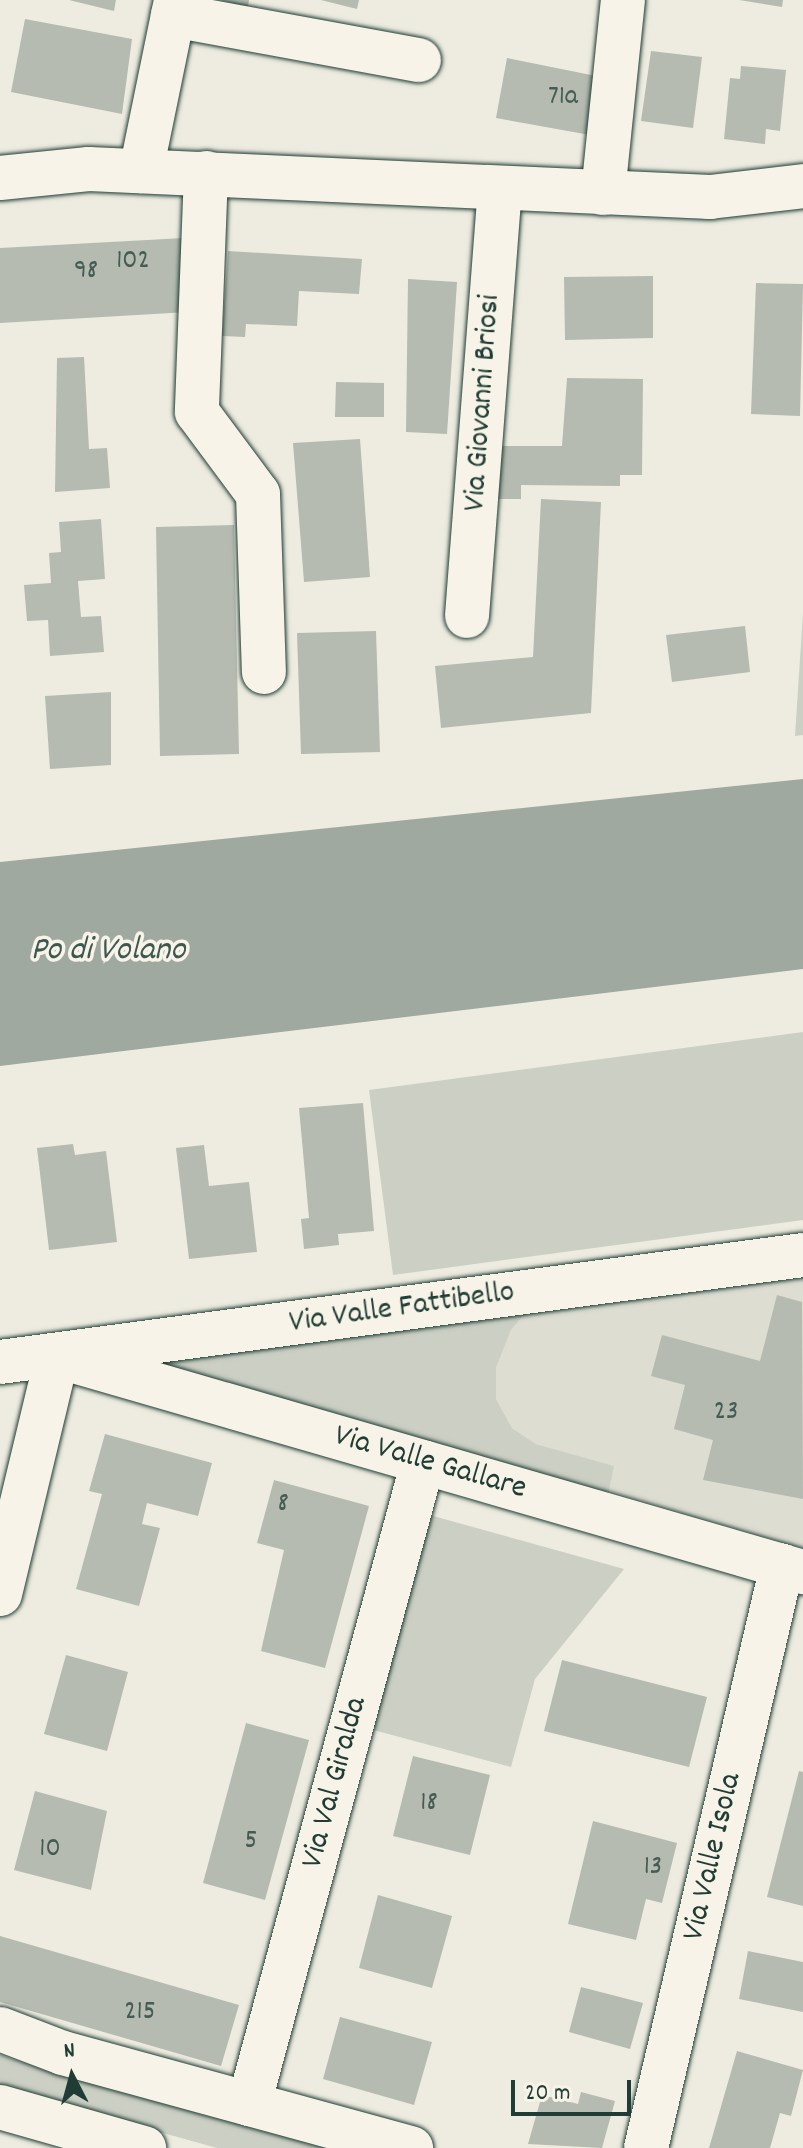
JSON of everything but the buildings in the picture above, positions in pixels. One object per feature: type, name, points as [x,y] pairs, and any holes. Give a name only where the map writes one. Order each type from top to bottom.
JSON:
[{"type":"street","points":[[603,193],[623,0]]},
{"type":"street","points":[[141,171],[175,8],[419,60]]},
{"type":"street","points":[[0,178],[141,171],[710,197],[803,186]]},
{"type":"street","points":[[206,173],[197,412],[258,494],[264,672]]},
{"type":"street","name":"Via Giovanni Briosi","points":[[467,616],[500,189]]},
{"type":"street","name":"Via Valle Fattibello","points":[[0,1362],[803,1255]]},
{"type":"street","points":[[0,1594],[57,1356]]},
{"type":"street","name":"Via Valle Gallare","points":[[57,1356],[793,1569]]},
{"type":"street","name":"Via Val Giralda","points":[[249,2104],[423,1462]]},
{"type":"street","name":"Via Valle Isola","points":[[646,2148],[793,1569]]},
{"type":"street","points":[[0,2029],[249,2104],[411,2148]]},
{"type":"street","points":[[2,2117],[144,2148]]},
{"type":"shaded area","points":[[803,613],[803,735],[795,736]]},
{"type":"shaded area","points":[[803,1032],[803,1220],[393,1275],[369,1090]]},
{"type":"shaded area","points":[[803,1266],[803,1548],[609,1491],[613,1466],[536,1444],[512,1428],[496,1399],[496,1368],[511,1330],[535,1302]]},
{"type":"shaded area","points":[[535,1302],[511,1330],[496,1368],[496,1399],[512,1428],[536,1444],[614,1466],[606,1505],[105,1358]]},
{"type":"shaded area","points":[[426,1514],[624,1569],[535,1679],[511,1767],[366,1728]]},
{"type":"shaded area","points":[[0,2055],[332,2148],[217,2148],[9,2090],[0,2086]]},
{"type":"water","name":"Po di Volano","points":[[803,779],[803,969],[0,1066],[0,862]]}]
